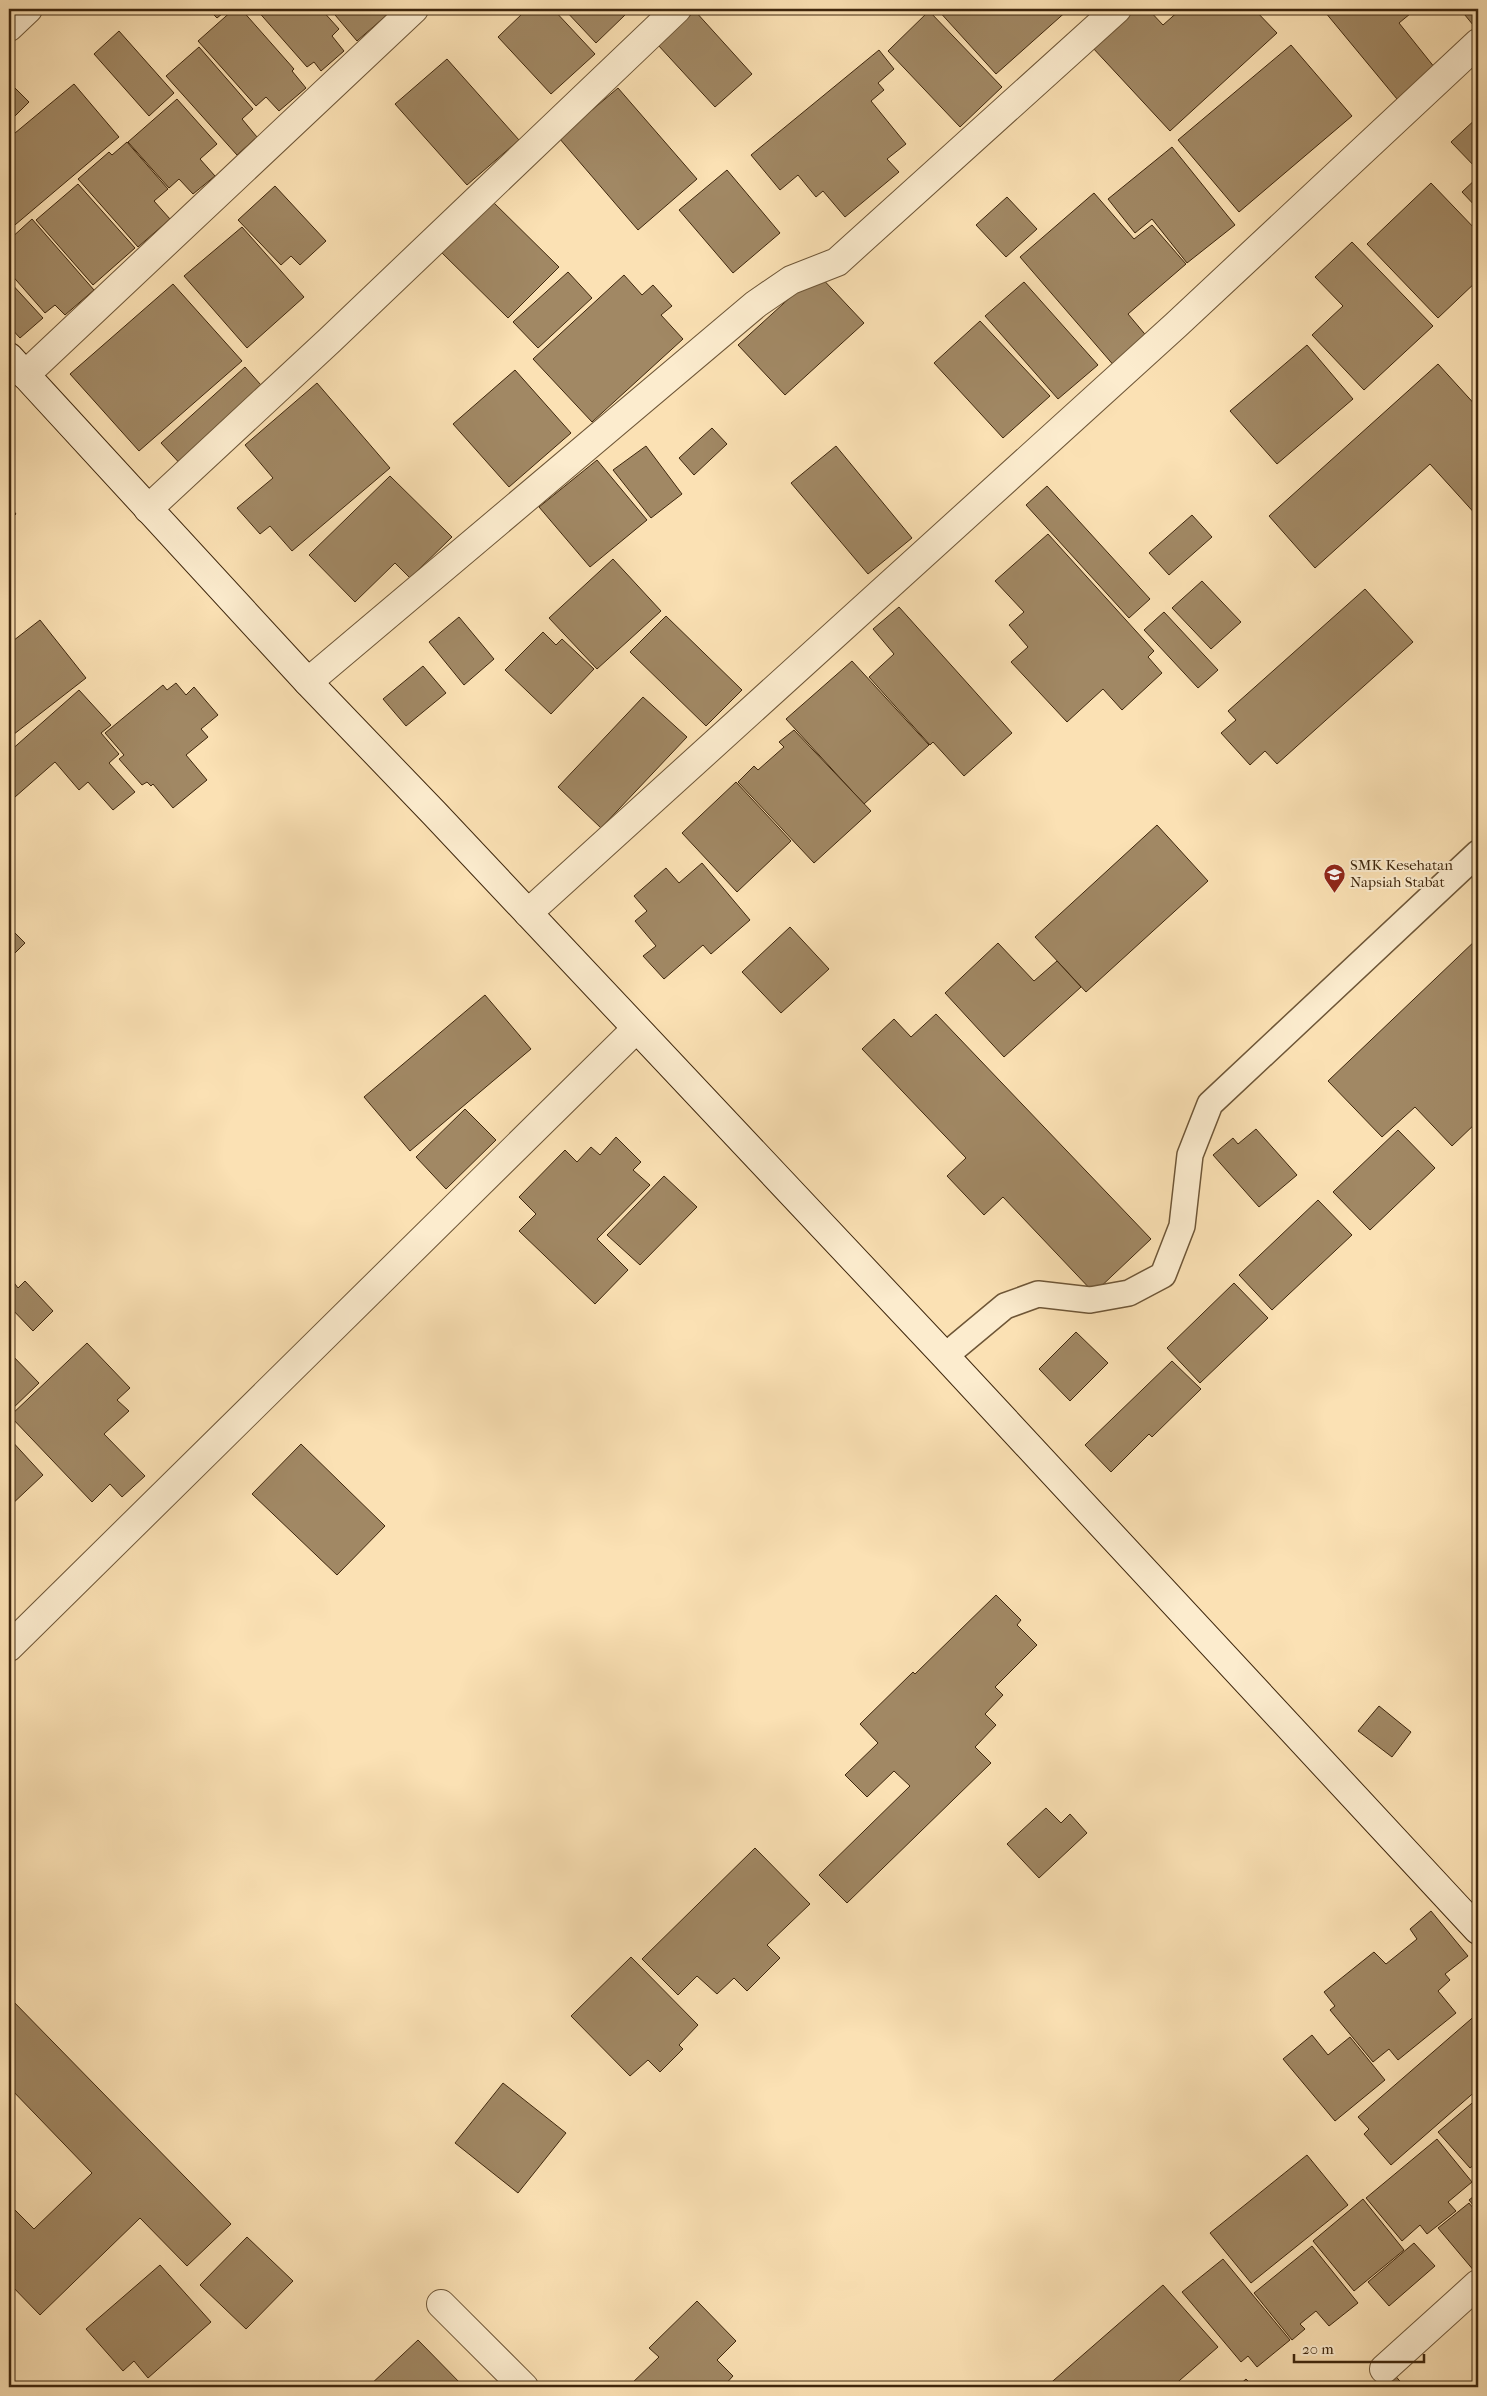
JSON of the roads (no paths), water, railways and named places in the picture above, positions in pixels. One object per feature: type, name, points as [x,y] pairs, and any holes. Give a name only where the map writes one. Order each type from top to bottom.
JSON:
[{"type":"street","points":[[9,27],[28,9]]},
{"type":"street","points":[[414,9],[17,366],[308,682],[944,1356],[1478,1930]]},
{"type":"street","points":[[148,509],[330,340],[677,9]]},
{"type":"street","points":[[308,682],[756,304],[792,280],[837,262],[1117,9]]},
{"type":"street","points":[[528,914],[1176,325],[1478,43]]},
{"type":"street","points":[[9,1647],[636,1029]]},
{"type":"street","points":[[1384,2369],[1478,2284]]},
{"type":"street","points":[[442,2304],[524,2387]]},
{"type":"lane","points":[[944,1356],[1005,1306],[1038,1294],[1090,1300],[1128,1293],[1163,1275],[1182,1226],[1190,1154],[1210,1104],[1478,853]]},
{"type":"place","name":"SMK Kesehatan Napsiah Stabat","points":[[1334,893]]}]
